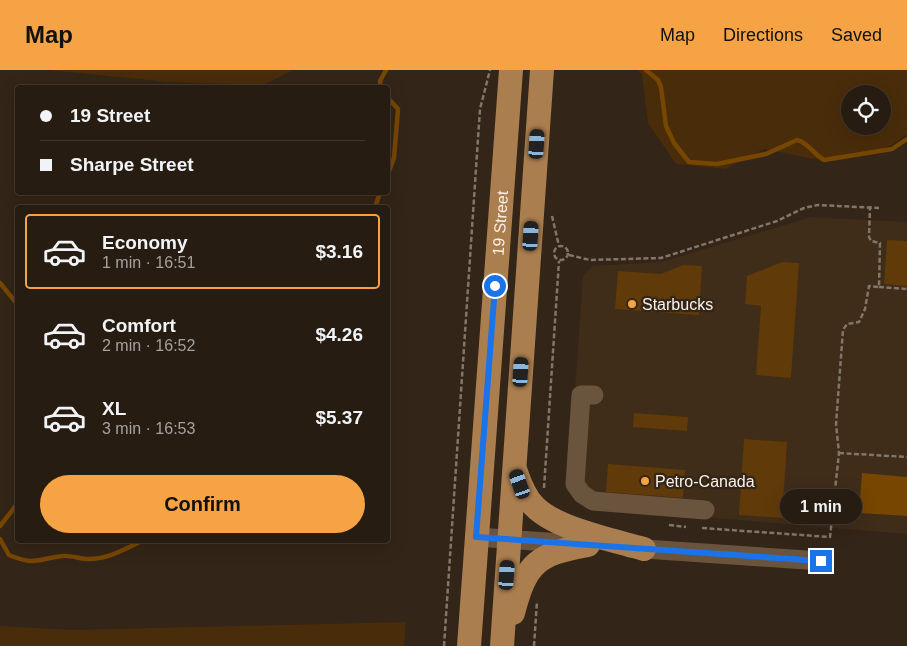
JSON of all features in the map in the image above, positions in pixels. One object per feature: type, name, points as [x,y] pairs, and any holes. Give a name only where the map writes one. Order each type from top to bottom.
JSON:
[{"type":"main road","name":"19 Street","points":[[469,646],[511,70]]},
{"type":"main road","name":"19 Street","points":[[503,646],[542,70]]},
{"type":"main road","points":[[515,469],[526,496],[534,507],[551,518],[585,532],[644,549]]},
{"type":"main road","points":[[503,646],[518,594],[532,566],[548,554],[588,545]]},
{"type":"street","points":[[594,395],[581,394],[575,484],[582,494],[593,501],[703,519]]},
{"type":"street","points":[[476,537],[821,561]]},
{"type":"path","points":[[444,646],[480,109],[490,70]]},
{"type":"path","points":[[559,260],[566,259],[569,256],[590,260],[661,258],[777,221],[804,208],[818,205],[870,206],[879,208]]},
{"type":"path","points":[[870,206],[870,241],[880,242],[879,287]]},
{"type":"path","points":[[545,497],[559,260],[554,254],[558,246],[566,247],[569,256]]},
{"type":"path","points":[[703,519],[830,537],[839,453],[836,424],[844,325],[859,322],[865,309],[869,286],[907,289]]},
{"type":"path","points":[[839,453],[907,457]]},
{"type":"path","points":[[665,525],[692,527]]},
{"type":"path","points":[[534,646],[538,592]]},
{"type":"shaded area","points":[[48,70],[293,70],[263,85],[169,82]]},
{"type":"shaded area","points":[[638,70],[907,70],[907,134],[892,145],[863,156],[813,159],[764,149],[725,169],[676,164],[648,123],[642,74]]},
{"type":"shaded area","points":[[811,217],[907,222],[907,534],[594,508],[568,488],[583,276],[593,266],[661,262]]},
{"type":"shaded area","points":[[862,473],[907,477],[907,516],[859,513]]},
{"type":"shaded area","points":[[406,622],[404,646],[0,646],[0,626],[71,630]]},
{"type":"building","points":[[887,240],[907,241],[907,286],[884,284]]},
{"type":"building","points":[[782,262],[799,263],[791,378],[756,375],[761,306],[745,304],[747,276]]},
{"type":"building","points":[[683,265],[702,266],[699,315],[615,309],[618,271],[661,274]]},
{"type":"building","points":[[634,413],[688,417],[687,431],[633,427]]},
{"type":"building","points":[[744,439],[787,442],[782,518],[739,515]]},
{"type":"building","name":"Petro-Canada","points":[[608,464],[685,470],[683,498],[606,492]]},
{"type":"waterway","points":[[381,85],[380,81],[386,70]]},
{"type":"waterway","points":[[646,70],[658,80],[661,87],[666,126],[674,143],[689,162],[717,164],[766,154],[797,140],[804,143],[824,160],[892,149],[907,139]]},
{"type":"waterway","points":[[390,100],[398,109],[394,158],[390,169]]},
{"type":"waterway","points":[[376,205],[379,195]]},
{"type":"waterway","points":[[0,283],[15,301]]},
{"type":"waterway","points":[[0,526],[15,507]]},
{"type":"waterway","points":[[0,539],[9,555],[31,561],[65,556],[96,559],[138,543]]},
{"type":"place","name":"Starbucks","points":[[632,304]]},
{"type":"place","name":"Petro-Canada","points":[[645,481]]},
{"type":"route","points":[[495,286],[476,537],[821,561]]}]
